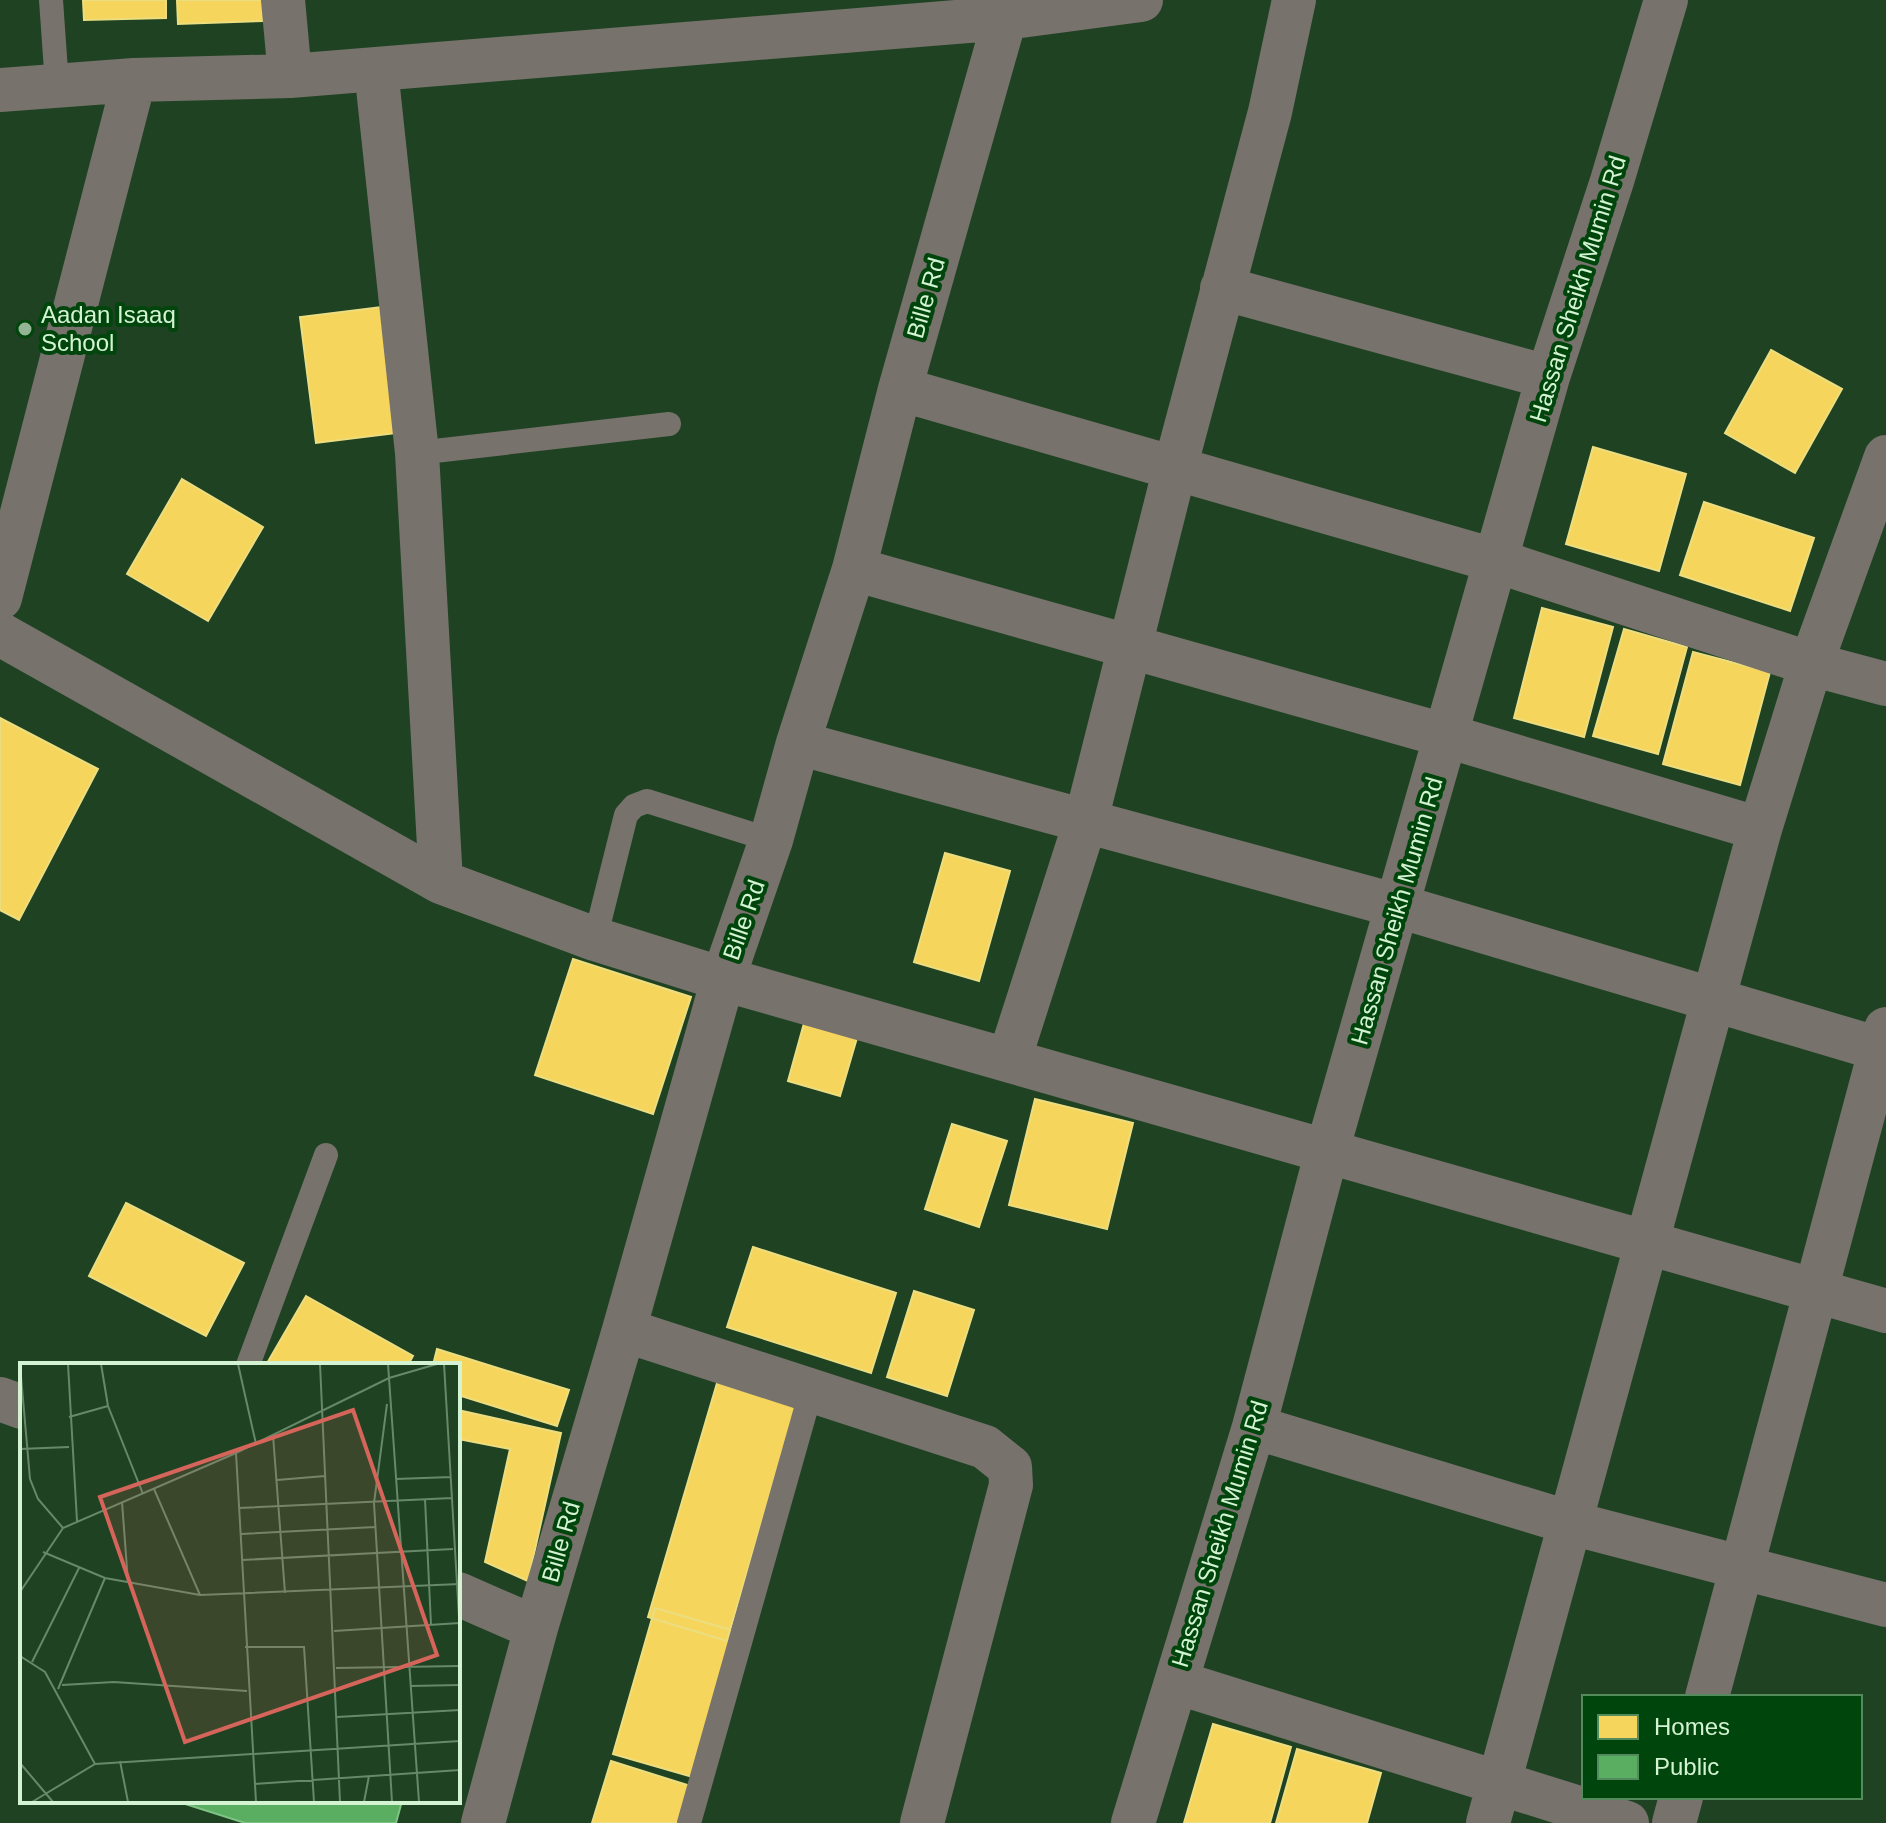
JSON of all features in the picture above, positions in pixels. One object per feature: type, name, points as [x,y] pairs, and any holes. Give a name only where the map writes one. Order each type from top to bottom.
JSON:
[{"type":"street","points":[[283,0],[290,76]]},
{"type":"street","points":[[0,90],[134,80],[290,76],[1005,18],[1141,0]]},
{"type":"street","points":[[1009,1060],[1086,820],[1175,468],[1270,112],[1294,0]]},
{"type":"street","name":"Hassan Sheikh Mumin Rd","points":[[1133,1823],[1254,1427],[1327,1151],[1548,377],[1612,181],[1666,0]]},
{"type":"street","name":"Bille Rd","points":[[483,1823],[723,979],[771,840],[798,743],[854,569],[900,389],[1005,18]]},
{"type":"street","points":[[376,69],[417,453],[441,882]]},
{"type":"street","points":[[0,598],[134,80]]},
{"type":"street","points":[[1222,288],[1548,377]]},
{"type":"street","points":[[900,389],[1497,561],[1811,664],[1886,684]]},
{"type":"street","points":[[1493,1803],[1760,829],[1811,664],[1886,457]]},
{"type":"street","points":[[854,569],[1447,736],[1760,829]]},
{"type":"street","points":[[0,634],[441,882],[595,939],[723,979],[1886,1311]]},
{"type":"street","points":[[798,743],[1398,906],[1715,1000],[1884,1043],[1708,1695]]},
{"type":"street","points":[[624,1330],[985,1447],[1010,1467],[1011,1485],[922,1823]]},
{"type":"street","points":[[0,1399],[20,1406]]},
{"type":"street","points":[[1254,1427],[1571,1523],[1886,1605]]},
{"type":"street","points":[[460,1595],[536,1628]]},
{"type":"street","points":[[1176,1682],[1493,1803],[1627,1823]]},
{"type":"street","points":[[1674,1823],[1680,1799]]},
{"type":"lane","points":[[51,0],[57,85]]},
{"type":"lane","points":[[417,453],[669,424]]},
{"type":"lane","points":[[595,939],[626,815],[634,806],[647,801],[771,840]]},
{"type":"lane","points":[[249,1363],[326,1155]]},
{"type":"lane","points":[[689,1823],[811,1391]]},
{"type":"building: Homes","points":[[83,0],[166,0],[166,18],[84,20]]},
{"type":"building: Homes","points":[[177,0],[262,0],[263,21],[178,24]]},
{"type":"building: Homes","points":[[381,307],[397,433],[316,443],[300,317]]},
{"type":"building: Homes","points":[[1771,350],[1842,389],[1795,473],[1725,433]]},
{"type":"building: Homes","points":[[1593,447],[1686,474],[1659,571],[1566,544]]},
{"type":"building: Homes","points":[[182,479],[263,527],[208,621],[127,574]]},
{"type":"building: Homes","points":[[1704,502],[1814,538],[1790,611],[1680,575]]},
{"type":"building: Homes","points":[[1542,608],[1613,627],[1584,737],[1514,718]]},
{"type":"building: Homes","points":[[1624,629],[1687,647],[1658,754],[1593,736]]},
{"type":"building: Homes","points":[[1693,652],[1770,672],[1740,785],[1663,764]]},
{"type":"building: Homes","points":[[0,718],[98,769],[19,920],[0,910]]},
{"type":"building: Homes","points":[[945,853],[1010,871],[979,981],[914,962]]},
{"type":"building: Homes","points":[[573,959],[691,997],[653,1114],[535,1075]]},
{"type":"building: Homes","points":[[806,1016],[859,1031],[840,1096],[788,1081]]},
{"type":"building: Homes","points":[[1035,1099],[1133,1123],[1107,1229],[1009,1205]]},
{"type":"building: Homes","points":[[952,1124],[1007,1141],[979,1227],[925,1209]]},
{"type":"building: Homes","points":[[126,1203],[244,1263],[206,1336],[89,1276]]},
{"type":"building: Homes","points":[[753,1247],[896,1293],[871,1373],[727,1327]]},
{"type":"building: Homes","points":[[914,1291],[974,1310],[947,1396],[887,1377]]},
{"type":"building: Homes","points":[[306,1296],[413,1356],[409,1363],[267,1363]]},
{"type":"building: Homes","points":[[437,1349],[569,1390],[557,1426],[460,1396],[460,1363],[434,1363]]},
{"type":"building: Homes","points":[[720,1373],[799,1395],[727,1641],[648,1617]]},
{"type":"building: Homes","points":[[460,1410],[561,1433],[528,1581],[485,1562],[510,1449],[460,1439]]},
{"type":"building: Homes","points":[[655,1608],[745,1634],[703,1780],[613,1754]]},
{"type":"building: Homes","points":[[1213,1724],[1291,1747],[1270,1823],[1184,1823]]},
{"type":"building: Homes","points":[[1297,1749],[1381,1773],[1367,1823],[1276,1823]]},
{"type":"building: Homes","points":[[611,1761],[700,1789],[690,1823],[592,1823]]},
{"type":"building: Public","points":[[182,1803],[401,1803],[396,1823],[245,1823]]},
{"type":"place","name":"Aadan Isaaq School","points":[[25,329]]}]
